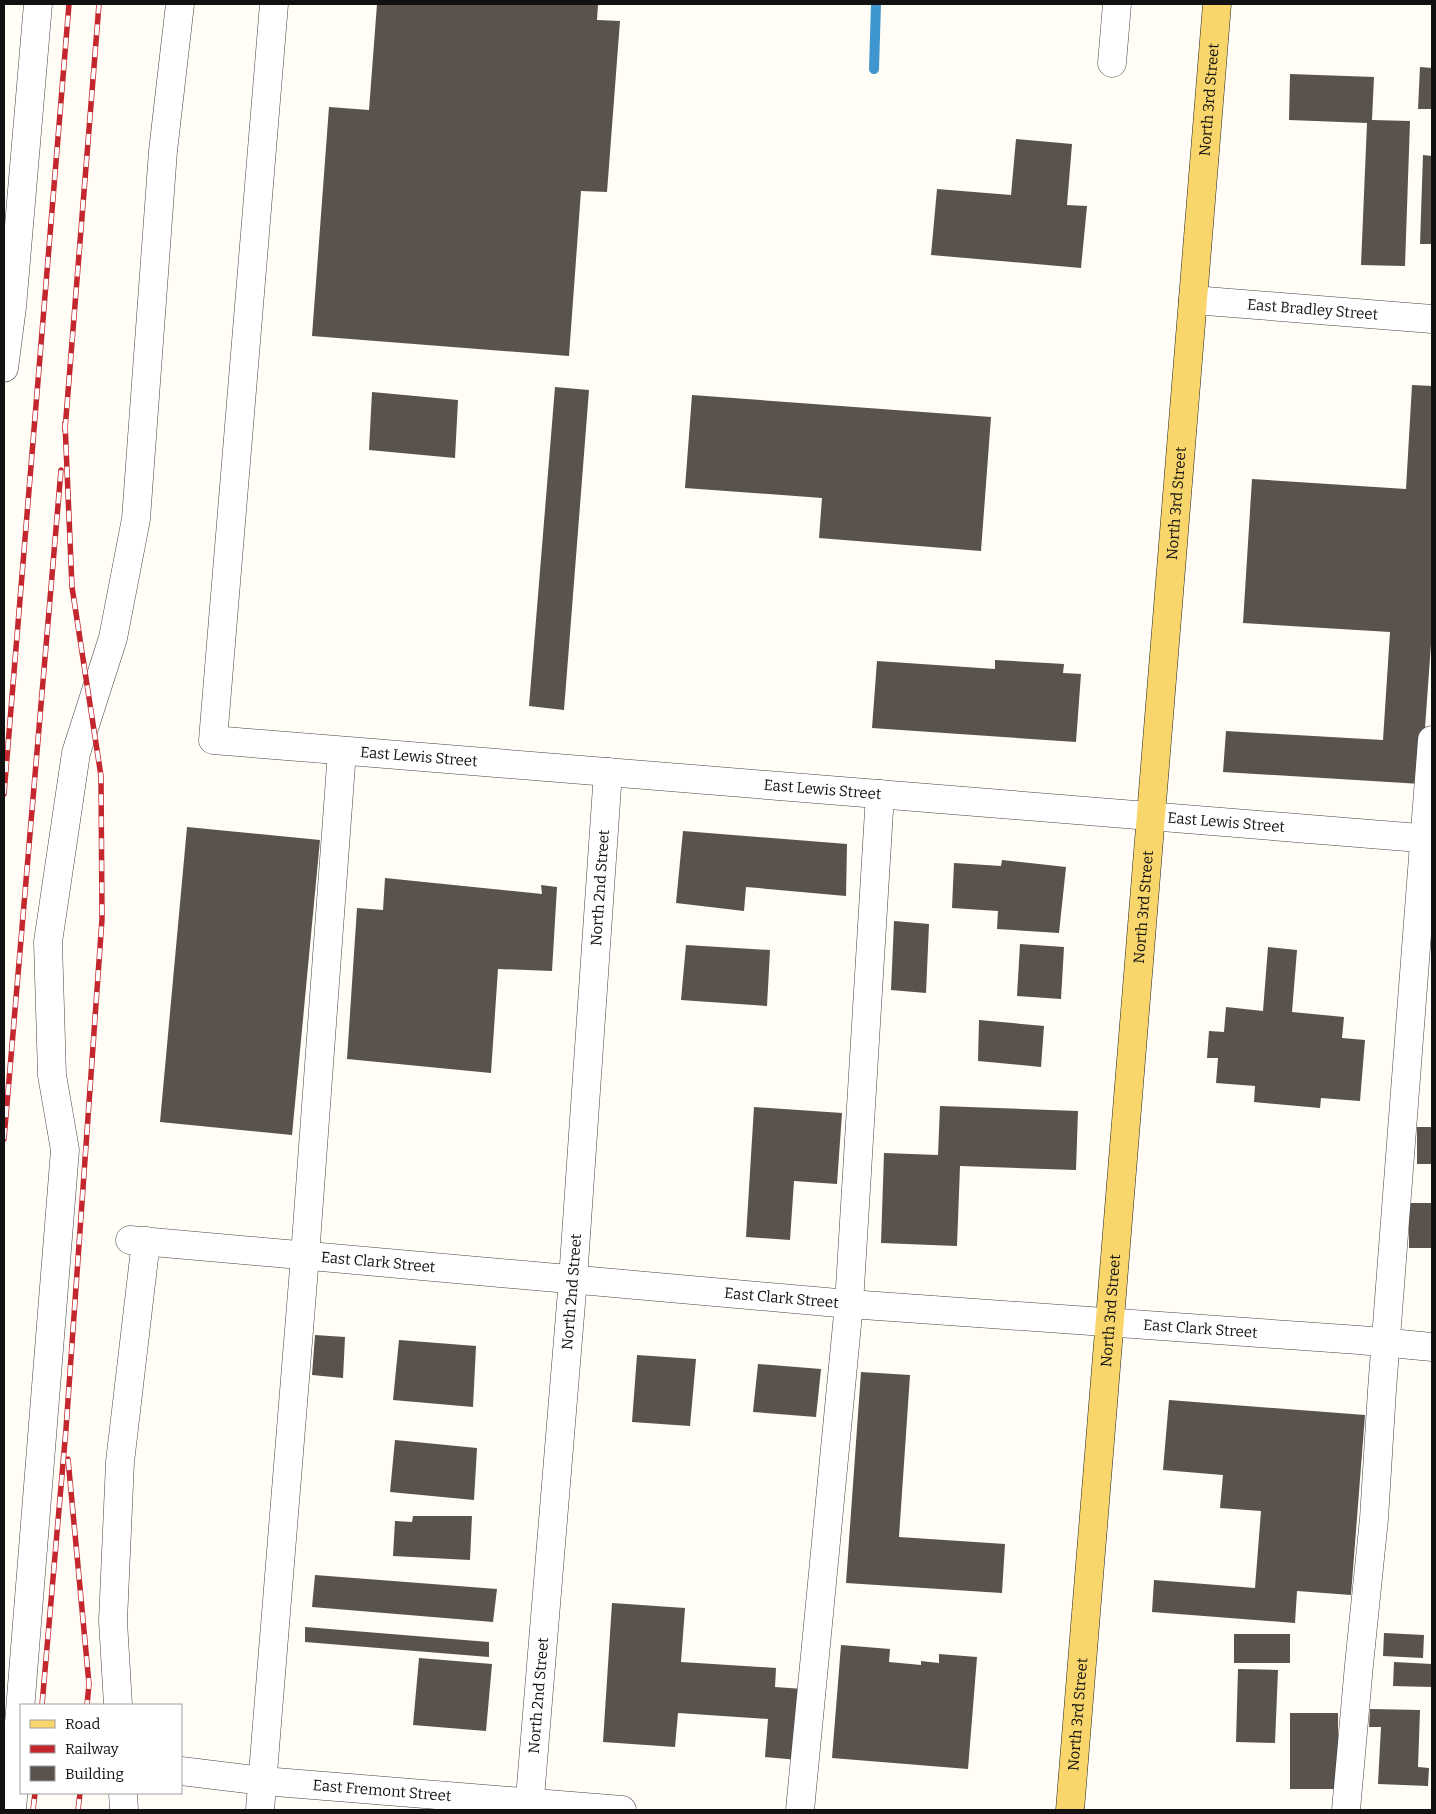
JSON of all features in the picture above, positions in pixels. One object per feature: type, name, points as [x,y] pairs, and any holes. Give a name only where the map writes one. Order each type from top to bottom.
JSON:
[{"type":"main road","name":"North 3rd Street","points":[[1070,1810],[1217,4]]},
{"type":"street","points":[[4,368],[12,307],[38,4]]},
{"type":"street","points":[[21,1704],[65,1150],[52,1075],[48,942],[76,753],[113,638],[136,519],[163,152],[180,4]]},
{"type":"street","name":"East Lewis Street","points":[[274,4],[213,740],[1428,838]]},
{"type":"street","points":[[1112,63],[1117,4]]},
{"type":"street","name":"East Bradley Street","points":[[1193,300],[1432,319]]},
{"type":"street","points":[[1346,1810],[1374,1519],[1386,1343],[1428,838],[1432,740]]},
{"type":"street","points":[[260,1810],[306,1256],[342,751]]},
{"type":"street","name":"North 2nd Street","points":[[529,1807],[573,1279],[608,772]]},
{"type":"street","points":[[800,1810],[849,1304],[880,794]]},
{"type":"street","name":"East Clark Street","points":[[118,1704],[113,1621],[120,1462],[138,1241],[849,1304],[1432,1347]]},
{"type":"street","points":[[12,1810],[20,1710]]},
{"type":"street","name":"East Fremont Street","points":[[182,1772],[529,1807],[622,1810]]},
{"type":"street","points":[[123,1794],[124,1810]]},
{"type":"building","points":[[377,4],[598,4],[597,20],[620,21],[607,192],[581,191],[569,356],[312,336],[329,107],[369,110]]},
{"type":"building","points":[[1420,67],[1432,68],[1432,109],[1418,109]]},
{"type":"building","points":[[1290,74],[1374,77],[1372,120],[1410,121],[1405,266],[1361,265],[1367,123],[1289,120]]},
{"type":"building","points":[[1016,139],[1072,144],[1067,205],[1087,206],[1081,268],[931,255],[937,189],[1011,195]]},
{"type":"building","points":[[1423,155],[1432,156],[1432,244],[1420,244]]},
{"type":"building","points":[[1412,385],[1432,386],[1432,630],[1421,784],[1223,772],[1226,731],[1383,740],[1390,632],[1243,623],[1252,479],[1406,489]]},
{"type":"building","points":[[555,387],[589,390],[564,710],[529,706]]},
{"type":"building","points":[[372,392],[458,400],[455,458],[369,450]]},
{"type":"building","points":[[692,395],[991,417],[981,551],[819,538],[822,498],[685,488]]},
{"type":"building","points":[[995,660],[1064,664],[1063,673],[1081,674],[1076,742],[872,728],[877,661],[995,669]]},
{"type":"building","points":[[187,827],[320,840],[292,1135],[160,1122]]},
{"type":"building","points":[[683,831],[847,844],[846,896],[746,887],[744,911],[676,903]]},
{"type":"building","points":[[1002,860],[1066,867],[1059,933],[997,929],[998,911],[952,908],[954,863],[1001,866]]},
{"type":"building","points":[[385,878],[542,894],[541,885],[557,887],[552,971],[498,969],[491,1073],[347,1059],[357,908],[383,910]]},
{"type":"building","points":[[894,921],[929,924],[926,993],[891,990]]},
{"type":"building","points":[[1020,944],[1064,947],[1061,999],[1017,996]]},
{"type":"building","points":[[686,945],[770,950],[767,1006],[681,1000]]},
{"type":"building","points":[[1268,947],[1297,950],[1292,1012],[1344,1017],[1342,1038],[1365,1040],[1360,1101],[1321,1098],[1320,1108],[1254,1102],[1255,1086],[1216,1083],[1218,1058],[1207,1058],[1209,1031],[1224,1032],[1226,1007],[1263,1011]]},
{"type":"building","points":[[979,1020],[1044,1026],[1041,1067],[978,1061]]},
{"type":"building","points":[[940,1106],[1078,1111],[1076,1170],[960,1166],[957,1246],[881,1243],[884,1153],[938,1155]]},
{"type":"building","points":[[754,1107],[842,1113],[837,1184],[794,1181],[790,1240],[746,1237]]},
{"type":"building","points":[[1417,1127],[1432,1127],[1432,1164],[1417,1164]]},
{"type":"building","points":[[1409,1203],[1432,1203],[1432,1248],[1409,1248]]},
{"type":"building","points":[[315,1335],[345,1337],[343,1378],[312,1375]]},
{"type":"building","points":[[399,1340],[476,1346],[473,1407],[393,1400]]},
{"type":"building","points":[[637,1355],[696,1359],[690,1426],[632,1422]]},
{"type":"building","points":[[758,1364],[821,1369],[816,1417],[753,1412]]},
{"type":"building","points":[[861,1372],[910,1375],[899,1537],[1005,1544],[1002,1593],[846,1583]]},
{"type":"building","points":[[1169,1400],[1365,1415],[1351,1595],[1297,1591],[1295,1623],[1152,1612],[1154,1580],[1255,1588],[1261,1511],[1220,1508],[1223,1475],[1163,1470]]},
{"type":"building","points":[[395,1440],[477,1448],[474,1500],[390,1492]]},
{"type":"building","points":[[413,1516],[472,1516],[470,1560],[393,1556],[395,1521],[412,1522]]},
{"type":"building","points":[[315,1575],[497,1589],[493,1622],[312,1607]]},
{"type":"building","points":[[612,1603],[685,1608],[681,1662],[776,1668],[775,1687],[803,1689],[798,1760],[765,1757],[768,1719],[678,1713],[675,1747],[603,1742]]},
{"type":"building","points":[[305,1627],[489,1642],[489,1657],[305,1642]]},
{"type":"building","points":[[1384,1633],[1424,1635],[1423,1658],[1383,1656]]},
{"type":"building","points":[[1234,1634],[1290,1634],[1290,1663],[1234,1663]]},
{"type":"building","points":[[841,1645],[890,1649],[889,1662],[921,1665],[921,1661],[939,1663],[939,1654],[977,1657],[968,1769],[832,1758]]},
{"type":"building","points":[[419,1658],[492,1664],[486,1731],[413,1725]]},
{"type":"building","points":[[1394,1662],[1432,1664],[1432,1687],[1393,1686]]},
{"type":"building","points":[[1238,1669],[1278,1670],[1275,1743],[1236,1742]]},
{"type":"building","points":[[1370,1709],[1420,1710],[1418,1767],[1429,1768],[1428,1786],[1378,1784],[1381,1727],[1369,1727]]},
{"type":"building","points":[[1290,1713],[1338,1713],[1338,1789],[1290,1789]]},
{"type":"waterway","points":[[874,69],[876,4]]},
{"type":"railway","points":[[4,794],[69,4]]},
{"type":"railway","points":[[65,430],[99,4]]},
{"type":"railway","points":[[42,1704],[66,1429],[102,919],[101,776],[72,587],[65,423]]},
{"type":"railway","points":[[4,1139],[61,470]]},
{"type":"railway","points":[[68,1459],[89,1684],[87,1704]]},
{"type":"railway","points":[[33,1810],[35,1794]]},
{"type":"railway","points":[[78,1810],[80,1794]]}]
